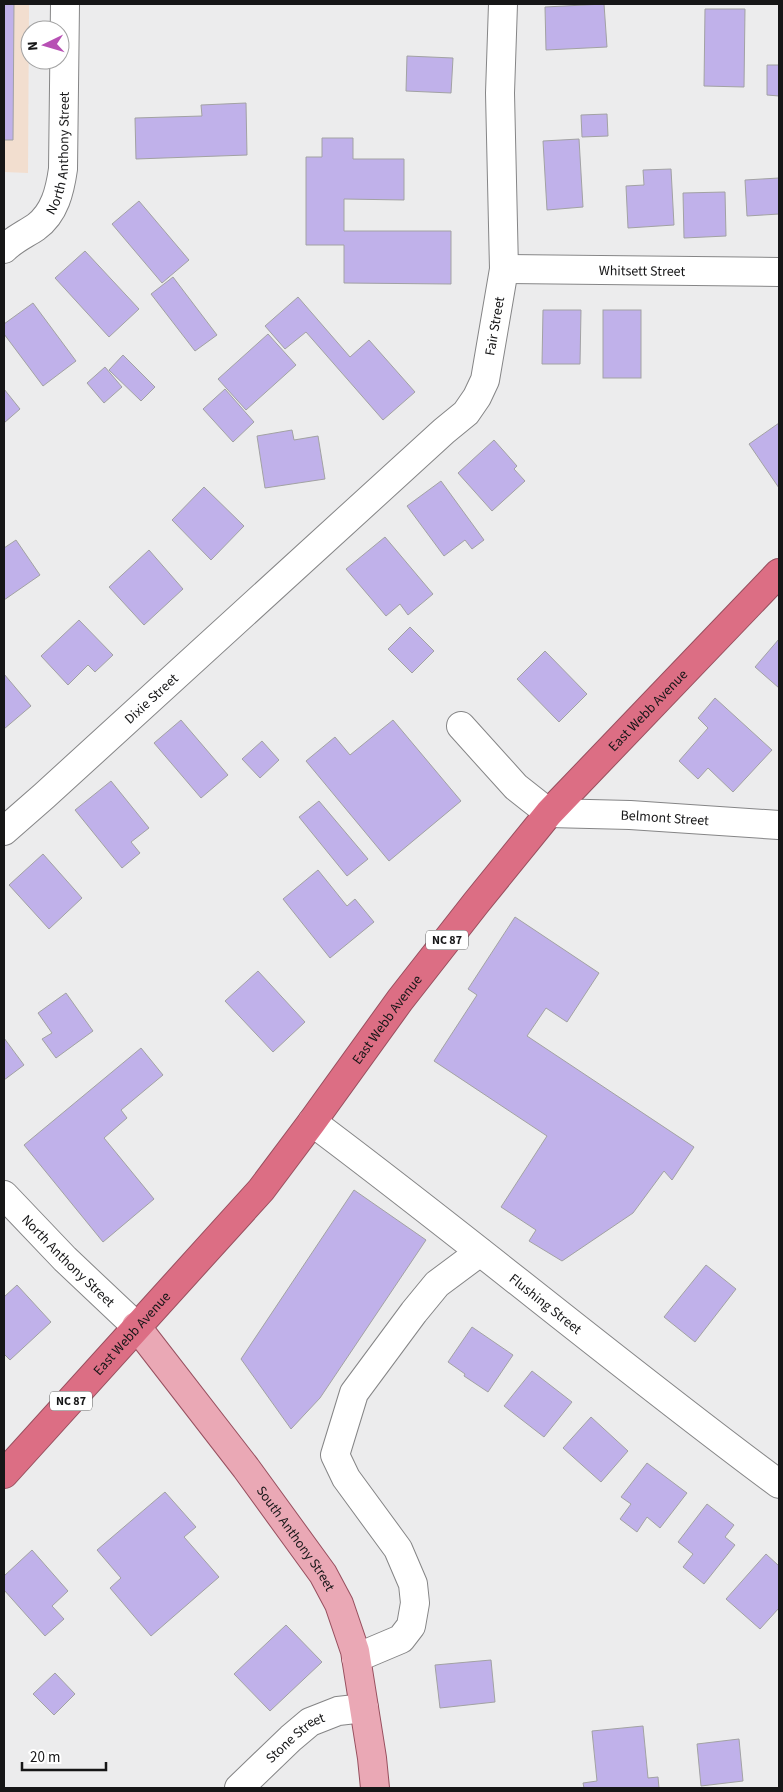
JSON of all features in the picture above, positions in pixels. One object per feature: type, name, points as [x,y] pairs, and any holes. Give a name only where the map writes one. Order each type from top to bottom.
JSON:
[{"type":"highway","name":"East Webb Avenue","points":[[4,1474],[136,1326],[192,1268],[262,1190],[400,1000],[549,813],[779,573]]},
{"type":"main road","name":"South Anthony Street","points":[[136,1326],[246,1468],[323,1574],[339,1604],[355,1651],[375,1788]]},
{"type":"street","name":"North Anthony Street","points":[[4,248],[14,238],[36,226],[48,214],[60,191],[63,168],[65,4]]},
{"type":"street","name":"Fair Street","points":[[296,566],[466,413],[477,397],[485,380],[504,269],[500,93],[502,4]]},
{"type":"street","name":"Whitsett Street","points":[[504,269],[779,272]]},
{"type":"street","name":"Dixie Street","points":[[4,831],[296,566]]},
{"type":"street","points":[[461,726],[516,787],[549,813]]},
{"type":"street","name":"Belmont Street","points":[[549,813],[630,815],[779,825]]},
{"type":"street","name":"Flushing Street","points":[[312,1122],[391,1181],[573,1326],[779,1484]]},
{"type":"street","name":"North Anthony Street","points":[[4,1195],[65,1259],[136,1326]]},
{"type":"street","points":[[356,1658],[401,1639],[411,1626],[416,1603],[413,1584],[398,1549],[346,1478],[336,1455],[346,1416],[354,1393],[436,1284],[480,1252]]},
{"type":"street","name":"Stone Street","points":[[238,1788],[310,1722],[338,1711],[364,1708]]},
{"type":"shaded area","points":[[4,4],[29,4],[29,20],[20,20],[20,70],[29,70],[28,173],[4,172]]},
{"type":"building","points":[[4,4],[14,4],[13,140],[4,140]]},
{"type":"building","points":[[604,4],[607,47],[546,50],[545,7]]},
{"type":"building","points":[[705,9],[745,9],[744,87],[704,86]]},
{"type":"building","points":[[407,56],[453,58],[451,93],[406,91]]},
{"type":"building","points":[[767,65],[779,65],[779,96],[767,95]]},
{"type":"building","points":[[246,103],[247,155],[136,159],[135,118],[202,116],[201,105]]},
{"type":"building","points":[[607,114],[608,136],[582,137],[581,115]]},
{"type":"building","points":[[322,138],[353,138],[353,159],[404,159],[404,200],[344,199],[344,231],[451,231],[451,284],[344,283],[344,245],[306,245],[306,157],[322,157]]},
{"type":"building","points":[[579,139],[583,207],[547,210],[543,141]]},
{"type":"building","points":[[671,169],[674,225],[628,228],[626,186],[644,185],[643,170]]},
{"type":"building","points":[[779,178],[779,214],[747,216],[745,180]]},
{"type":"building","points":[[725,192],[726,236],[684,238],[683,193]]},
{"type":"building","points":[[139,201],[189,260],[162,283],[112,224]]},
{"type":"building","points":[[85,251],[139,309],[109,337],[55,278]]},
{"type":"building","points":[[173,277],[217,335],[195,351],[151,294]]},
{"type":"building","points":[[298,297],[350,357],[369,340],[415,392],[383,420],[306,332],[285,349],[265,326]]},
{"type":"building","points":[[33,303],[76,361],[43,386],[4,334],[4,324]]},
{"type":"building","points":[[543,310],[581,310],[580,364],[542,364]]},
{"type":"building","points":[[603,310],[641,310],[641,378],[603,378]]},
{"type":"building","points":[[268,334],[296,365],[246,410],[218,379]]},
{"type":"building","points":[[123,355],[155,387],[141,401],[109,370]]},
{"type":"building","points":[[105,367],[122,387],[104,403],[87,383]]},
{"type":"building","points":[[4,389],[20,409],[4,423]]},
{"type":"building","points":[[225,389],[254,422],[233,442],[203,409]]},
{"type":"building","points":[[779,423],[779,488],[749,444]]},
{"type":"building","points":[[292,430],[294,440],[318,436],[325,479],[265,488],[257,436]]},
{"type":"building","points":[[494,440],[517,466],[514,469],[525,481],[492,511],[458,473]]},
{"type":"building","points":[[441,481],[484,540],[472,549],[465,540],[444,556],[407,506]]},
{"type":"building","points":[[204,487],[244,526],[211,560],[172,520]]},
{"type":"building","points":[[385,537],[433,594],[408,615],[400,604],[386,616],[346,569]]},
{"type":"building","points":[[16,540],[40,575],[4,600],[4,548]]},
{"type":"building","points":[[149,550],[183,589],[144,625],[109,587]]},
{"type":"building","points":[[79,620],[113,655],[95,672],[88,665],[68,685],[41,656]]},
{"type":"building","points":[[410,627],[434,651],[412,673],[388,649]]},
{"type":"building","points":[[779,639],[779,688],[755,667]]},
{"type":"building","points":[[545,651],[587,694],[559,722],[517,679]]},
{"type":"building","points":[[4,674],[31,706],[4,729]]},
{"type":"building","points":[[715,698],[772,750],[733,792],[708,768],[698,779],[679,761],[708,728],[698,718]]},
{"type":"building","points":[[181,720],[228,775],[201,798],[154,743]]},
{"type":"building","points":[[393,720],[461,801],[389,861],[306,761],[335,737],[350,755]]},
{"type":"building","points":[[262,741],[279,760],[260,778],[242,759]]},
{"type":"building","points":[[111,781],[149,828],[131,842],[140,853],[122,868],[75,810]]},
{"type":"building","points":[[319,801],[368,859],[347,876],[299,817]]},
{"type":"building","points":[[43,854],[82,898],[49,929],[9,885]]},
{"type":"building","points":[[318,870],[347,906],[355,899],[374,922],[330,958],[283,899]]},
{"type":"building","points":[[515,917],[599,973],[567,1022],[546,1008],[527,1036],[694,1147],[672,1180],[664,1171],[633,1213],[562,1261],[529,1241],[536,1230],[501,1207],[547,1136],[434,1061],[477,995],[468,989]]},
{"type":"building","points":[[258,971],[305,1022],[273,1052],[225,1001]]},
{"type":"building","points":[[66,993],[93,1031],[56,1058],[42,1039],[52,1033],[38,1013]]},
{"type":"building","points":[[4,1038],[24,1065],[4,1080]]},
{"type":"building","points":[[141,1048],[163,1075],[121,1110],[127,1118],[104,1138],[154,1199],[103,1242],[24,1145]]},
{"type":"building","points":[[354,1190],[426,1240],[320,1398],[291,1429],[241,1359]]},
{"type":"building","points":[[706,1265],[736,1289],[695,1342],[664,1317]]},
{"type":"building","points":[[17,1285],[51,1322],[10,1360],[4,1354],[4,1297]]},
{"type":"building","points":[[472,1327],[513,1355],[488,1392],[464,1376],[465,1374],[448,1362]]},
{"type":"building","points":[[532,1371],[572,1402],[544,1437],[504,1406]]},
{"type":"building","points":[[591,1417],[628,1451],[601,1482],[563,1448]]},
{"type":"building","points":[[647,1463],[687,1493],[660,1528],[647,1517],[637,1532],[620,1519],[631,1504],[621,1497]]},
{"type":"building","points":[[165,1492],[196,1527],[184,1537],[219,1577],[151,1636],[110,1588],[121,1578],[97,1550]]},
{"type":"building","points":[[707,1504],[734,1525],[725,1537],[735,1545],[704,1584],[683,1567],[693,1554],[678,1542]]},
{"type":"building","points":[[32,1550],[68,1591],[52,1606],[64,1619],[45,1636],[4,1590],[4,1576]]},
{"type":"building","points":[[766,1554],[779,1566],[779,1608],[760,1629],[726,1599]]},
{"type":"building","points":[[286,1625],[322,1662],[270,1711],[234,1674]]},
{"type":"building","points":[[491,1660],[495,1702],[440,1708],[435,1665]]},
{"type":"building","points":[[55,1673],[75,1694],[54,1715],[33,1694]]},
{"type":"building","points":[[643,1726],[648,1778],[658,1777],[659,1788],[584,1788],[583,1783],[597,1781],[592,1731]]},
{"type":"building","points":[[739,1739],[743,1781],[701,1786],[697,1744]]}]
